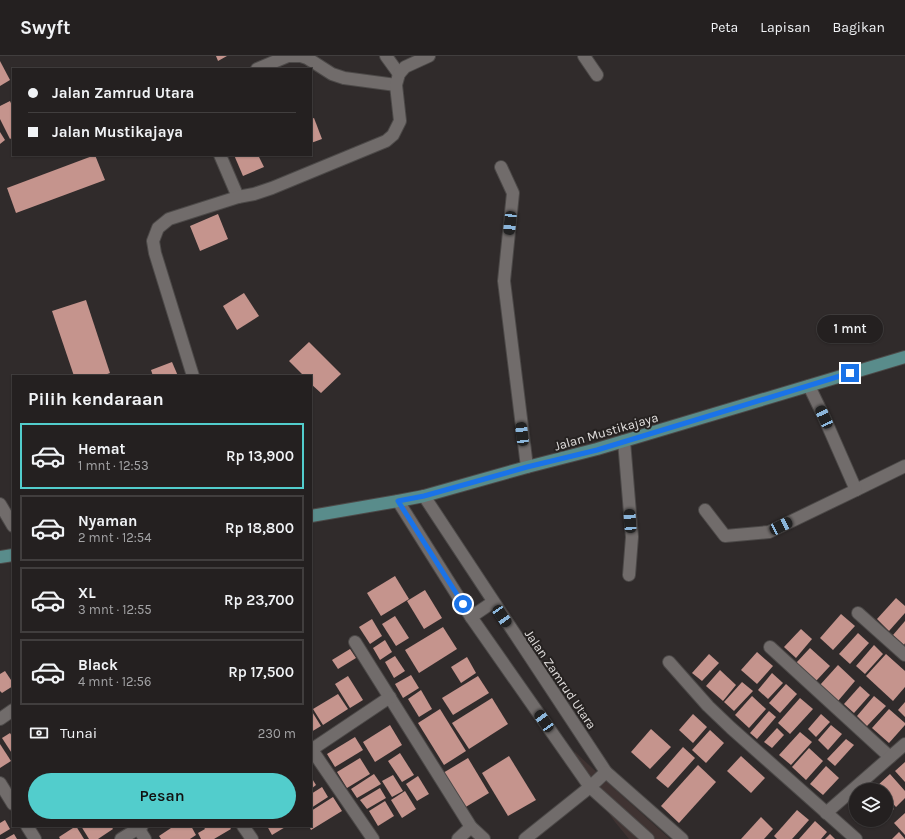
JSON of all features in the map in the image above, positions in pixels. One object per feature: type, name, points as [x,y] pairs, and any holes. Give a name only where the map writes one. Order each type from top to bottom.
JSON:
[{"type":"main road","name":"Jalan Mustikajaya","points":[[312,516],[424,496],[527,467],[597,450],[905,357]]},
{"type":"main road","points":[[0,557],[12,555]]},
{"type":"street","points":[[259,68],[288,56],[301,56],[307,58],[332,74],[344,78],[397,80]]},
{"type":"street","points":[[193,375],[155,253],[153,241],[158,228],[169,219],[272,188],[386,141],[393,135],[400,121],[397,80],[386,56]]},
{"type":"street","points":[[397,80],[405,67],[429,56]]},
{"type":"street","points":[[584,56],[598,75]]},
{"type":"street","points":[[220,156],[238,197]]},
{"type":"street","points":[[501,167],[513,194],[504,281],[527,467]]},
{"type":"street","points":[[809,386],[856,490]]},
{"type":"street","points":[[624,441],[632,537],[629,575]]},
{"type":"street","points":[[705,510],[725,536],[769,532],[905,466]]},
{"type":"street","name":"Jalan Zamrud Utara","points":[[424,496],[606,772],[682,839]]},
{"type":"street","points":[[398,501],[471,617],[590,787],[648,839]]},
{"type":"street","points":[[0,504],[12,524]]},
{"type":"street","points":[[471,617],[493,602]]},
{"type":"street","points":[[858,613],[905,655]]},
{"type":"street","points":[[355,642],[471,827],[484,839]]},
{"type":"street","points":[[770,647],[890,758]]},
{"type":"street","points":[[669,662],[708,706],[730,728],[856,839]]},
{"type":"street","points":[[312,749],[390,697]]},
{"type":"street","points":[[0,719],[12,711]]},
{"type":"street","points":[[826,813],[905,744]]},
{"type":"street","points":[[312,751],[373,839]]},
{"type":"street","points":[[525,839],[590,787],[606,772]]},
{"type":"street","points":[[0,783],[12,802]]},
{"type":"street","points":[[28,827],[35,839]]},
{"type":"street","points":[[121,839],[140,827],[145,839]]},
{"type":"street","points":[[244,827],[252,839]]},
{"type":"street","points":[[458,839],[471,827]]},
{"type":"shaded area","points":[[575,752],[670,839],[629,839],[590,787],[565,764]]},
{"type":"building","points":[[216,56],[227,56],[218,61]]},
{"type":"building","points":[[0,61],[10,80],[0,86]]},
{"type":"building","points":[[10,101],[12,106],[12,138],[10,139],[0,119],[0,106]]},
{"type":"building","points":[[314,118],[322,139],[312,143],[312,119]]},
{"type":"building","points":[[0,132],[5,140],[0,144]]},
{"type":"building","points":[[92,156],[95,156],[105,180],[16,213],[7,188]]},
{"type":"building","points":[[234,156],[258,156],[264,167],[243,176]]},
{"type":"building","points":[[218,214],[228,239],[200,251],[190,226]]},
{"type":"building","points":[[244,293],[259,316],[237,330],[223,306]]},
{"type":"building","points":[[86,300],[110,373],[105,375],[74,375],[52,311]]},
{"type":"building","points":[[309,342],[341,374],[321,393],[312,385],[312,375],[303,375],[289,361]]},
{"type":"building","points":[[172,362],[178,375],[153,375],[151,370]]},
{"type":"building","points":[[395,576],[409,599],[381,616],[367,593]]},
{"type":"building","points":[[425,590],[442,618],[424,629],[407,601]]},
{"type":"building","points":[[896,598],[905,606],[905,613],[889,631],[877,619]]},
{"type":"building","points":[[841,614],[855,626],[833,650],[820,638]]},
{"type":"building","points":[[395,616],[409,638],[396,646],[382,624]]},
{"type":"building","points":[[372,619],[382,636],[370,644],[359,627]]},
{"type":"building","points":[[905,621],[905,643],[904,645],[893,635]]},
{"type":"building","points":[[443,627],[457,649],[419,673],[405,650]]},
{"type":"building","points":[[801,629],[812,639],[796,658],[784,647]]},
{"type":"building","points":[[858,633],[869,643],[850,664],[839,654]]},
{"type":"building","points":[[385,640],[392,652],[380,660],[373,648]]},
{"type":"building","points":[[874,645],[883,654],[865,674],[856,666]]},
{"type":"building","points":[[810,648],[830,666],[816,681],[796,663]]},
{"type":"building","points":[[350,649],[356,658],[338,669],[332,660]]},
{"type":"building","points":[[757,652],[773,666],[757,684],[741,670]]},
{"type":"building","points":[[709,654],[719,663],[702,681],[692,673]]},
{"type":"building","points":[[886,654],[905,671],[905,687],[893,701],[866,676]]},
{"type":"building","points":[[395,656],[405,671],[394,678],[385,662]]},
{"type":"building","points":[[467,657],[476,673],[461,683],[451,667]]},
{"type":"building","points":[[838,665],[855,681],[838,701],[820,685]]},
{"type":"building","points":[[720,670],[736,685],[723,701],[706,686]]},
{"type":"building","points":[[5,671],[12,682],[12,687],[2,693],[0,691],[0,674]]},
{"type":"building","points":[[772,673],[783,683],[768,699],[758,690]]},
{"type":"building","points":[[411,675],[419,688],[403,698],[395,684]]},
{"type":"building","points":[[348,676],[363,700],[350,708],[335,684]]},
{"type":"building","points":[[478,676],[489,693],[453,715],[442,698]]},
{"type":"building","points":[[742,682],[753,691],[734,711],[724,702]]},
{"type":"building","points":[[786,684],[797,694],[780,713],[769,703]]},
{"type":"building","points":[[860,686],[870,695],[854,713],[844,704]]},
{"type":"building","points":[[421,690],[432,709],[419,717],[408,699]]},
{"type":"building","points":[[338,694],[348,709],[323,725],[313,709]]},
{"type":"building","points":[[752,696],[766,709],[749,728],[735,715]]},
{"type":"building","points":[[874,696],[886,706],[867,726],[857,716]]},
{"type":"building","points":[[492,698],[508,724],[469,749],[452,723]]},
{"type":"building","points":[[800,698],[813,709],[790,734],[778,723]]},
{"type":"building","points":[[905,702],[905,717],[898,710]]},
{"type":"building","points":[[440,709],[466,751],[444,765],[418,723]]},
{"type":"building","points":[[889,709],[905,723],[905,725],[889,743],[872,728]]},
{"type":"building","points":[[769,711],[776,717],[757,739],[750,733]]},
{"type":"building","points":[[312,712],[321,726],[312,731]]},
{"type":"building","points":[[693,714],[707,727],[693,743],[679,730]]},
{"type":"building","points":[[821,714],[830,722],[816,737],[808,729]]},
{"type":"building","points":[[390,725],[402,745],[375,762],[363,742]]},
{"type":"building","points":[[831,725],[842,734],[828,750],[818,740]]},
{"type":"building","points":[[777,728],[784,735],[772,748],[764,742]]},
{"type":"building","points":[[651,729],[671,747],[650,769],[631,752]]},
{"type":"building","points":[[710,730],[724,743],[706,763],[692,750]]},
{"type":"building","points":[[800,732],[812,742],[791,765],[779,755]]},
{"type":"building","points":[[10,733],[12,736],[12,753],[2,738]]},
{"type":"building","points":[[355,737],[363,750],[335,767],[327,754]]},
{"type":"building","points":[[846,739],[854,745],[835,766],[827,759]]},
{"type":"building","points":[[0,744],[11,761],[0,768]]},
{"type":"building","points":[[683,747],[695,758],[668,788],[656,778]]},
{"type":"building","points":[[809,748],[823,761],[806,780],[792,767]]},
{"type":"building","points":[[400,753],[414,775],[402,782],[388,761]]},
{"type":"building","points":[[509,756],[536,800],[508,816],[482,773]]},
{"type":"building","points":[[741,756],[765,778],[751,793],[727,771]]},
{"type":"building","points":[[360,758],[370,774],[347,788],[337,772]]},
{"type":"building","points":[[468,758],[489,793],[464,808],[443,773]]},
{"type":"building","points":[[905,762],[905,782],[895,771]]},
{"type":"building","points":[[698,765],[716,782],[679,823],[661,806]]},
{"type":"building","points":[[826,766],[839,778],[823,795],[810,784]]},
{"type":"building","points":[[374,774],[381,784],[357,798],[351,789]]},
{"type":"building","points":[[890,774],[905,791],[905,798],[896,807],[893,804],[893,783],[880,783]]},
{"type":"building","points":[[393,775],[403,791],[392,797],[382,781]]},
{"type":"building","points":[[418,776],[429,794],[417,801],[406,784]]},
{"type":"building","points":[[312,779],[316,785],[312,788]]},
{"type":"building","points":[[322,787],[328,797],[312,807],[312,793]]},
{"type":"building","points":[[380,788],[386,798],[367,809],[360,800]]},
{"type":"building","points":[[405,791],[416,809],[402,818],[391,800]]},
{"type":"building","points":[[333,797],[342,811],[311,830],[310,827],[312,827],[312,810]]},
{"type":"building","points":[[385,801],[394,816],[378,826],[369,811]]},
{"type":"building","points":[[797,810],[809,820],[792,839],[777,839],[774,836]]},
{"type":"building","points":[[905,813],[905,835],[894,823]]},
{"type":"building","points":[[761,817],[773,829],[764,839],[741,839]]},
{"type":"building","points":[[5,820],[10,829],[0,835],[0,823]]},
{"type":"building","points":[[815,821],[827,832],[821,839],[799,839]]},
{"type":"building","points":[[77,827],[84,839],[60,839],[59,837]]},
{"type":"building","points":[[82,827],[112,827],[113,829],[98,839],[89,839]]},
{"type":"building","points":[[172,827],[192,827],[196,835],[190,839],[161,839],[159,836]]},
{"type":"building","points":[[204,827],[230,827],[231,829],[214,839],[201,839],[198,833],[205,829]]},
{"type":"building","points":[[268,827],[285,827],[272,835]]},
{"type":"building","points":[[899,832],[905,839],[892,839]]},
{"type":"building","points":[[14,834],[17,839],[5,839]]},
{"type":"building","points":[[830,834],[835,839],[825,839]]},
{"type":"route","points":[[463,604],[398,501],[424,496],[527,467],[597,450],[850,373]]}]
